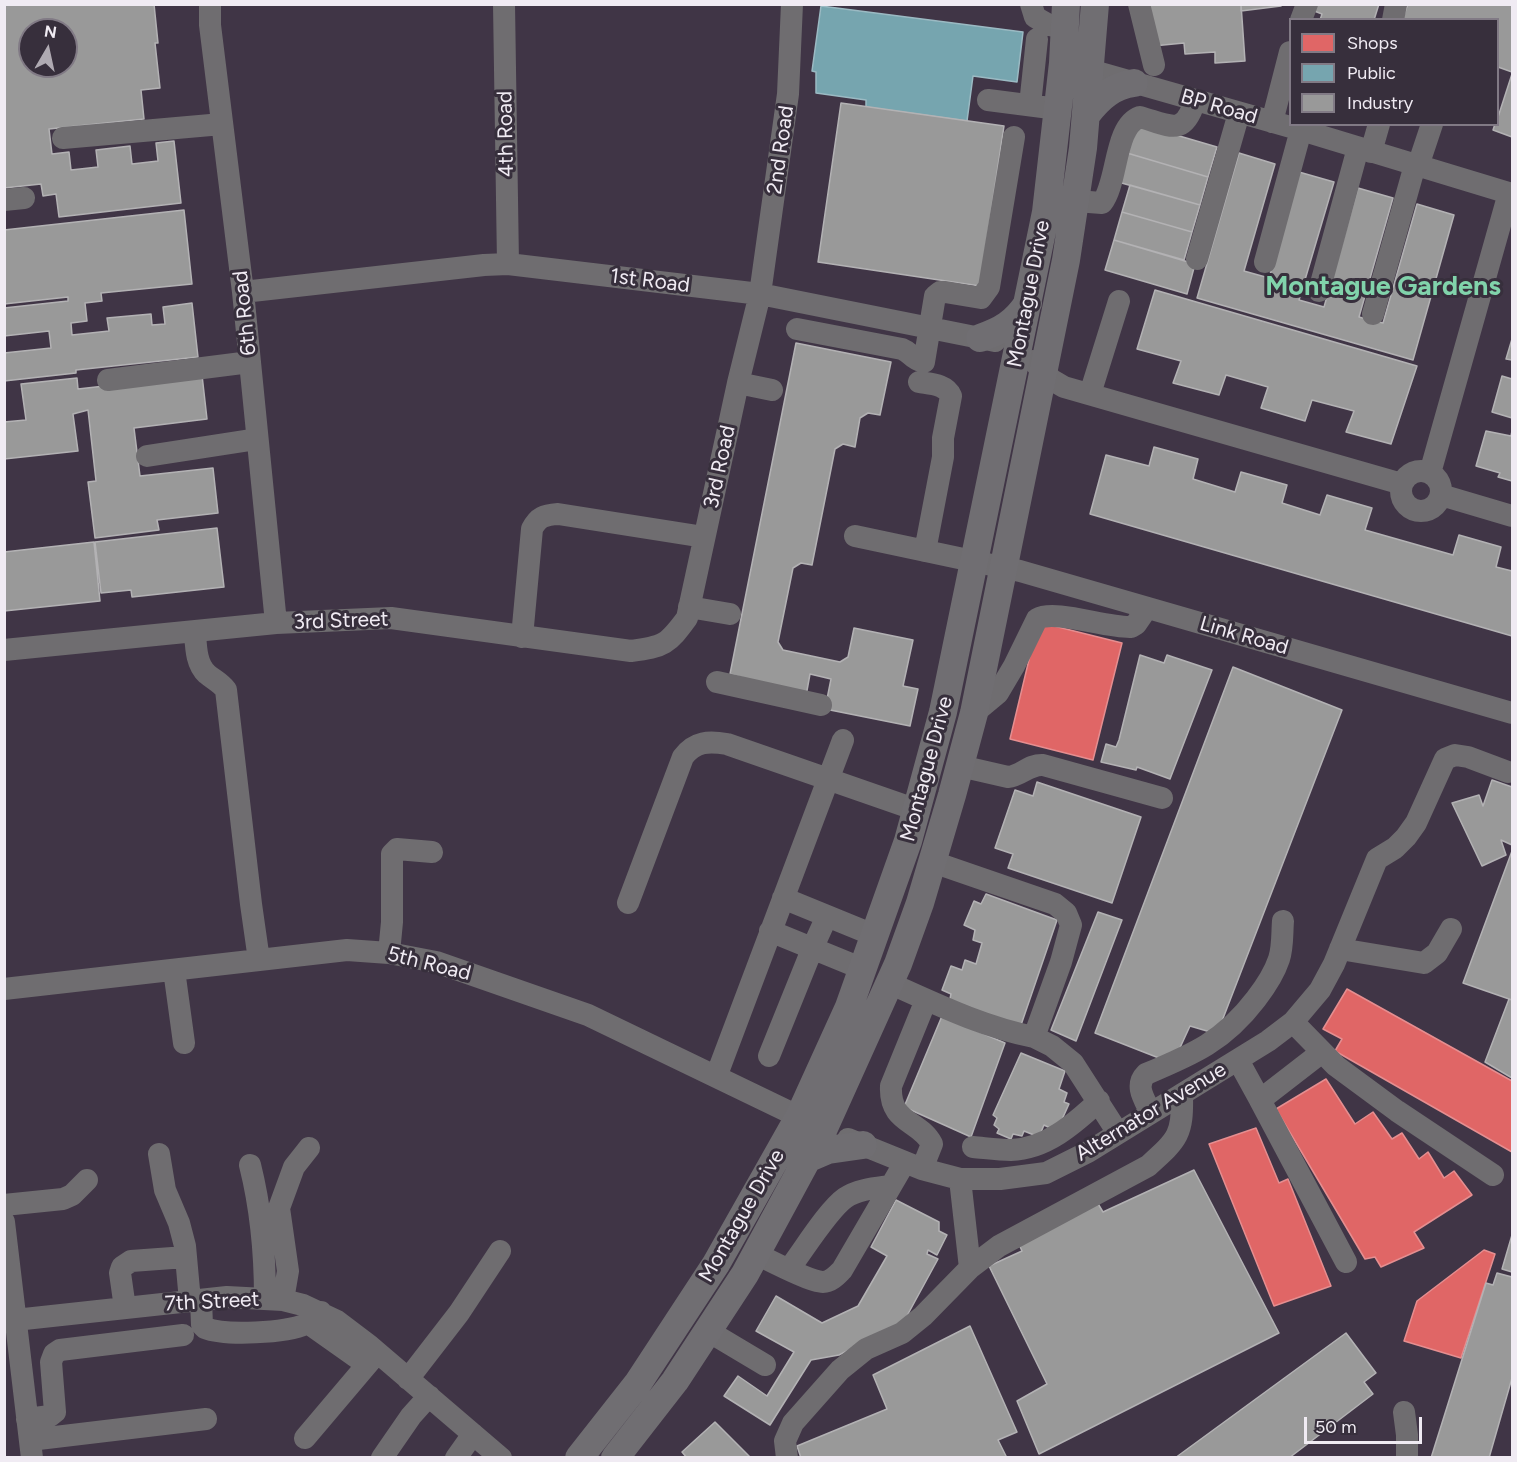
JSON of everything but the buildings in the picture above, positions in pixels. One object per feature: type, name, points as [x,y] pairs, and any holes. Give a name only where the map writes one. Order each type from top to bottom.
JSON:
[{"type":"main road","name":"Montague Drive","points":[[579,1458],[638,1383],[811,1123],[889,983],[908,936],[933,862],[974,713],[1066,260],[1087,114],[1095,4]]},
{"type":"main road","name":"Montague Drive","points":[[615,1458],[675,1381],[708,1331],[756,1254],[807,1159],[811,1123],[917,810],[944,712],[1046,212],[1044,107],[1063,63],[1065,16]]},
{"type":"main road","points":[[1087,114],[1107,92],[1144,74]]},
{"type":"main road","points":[[980,338],[1008,326],[1020,316],[1028,303]]},
{"type":"main road","points":[[807,1159],[828,1150],[863,1145]]},
{"type":"street","name":"6th Road","points":[[210,4],[210,25],[243,292],[276,623]]},
{"type":"street","name":"4th Road","points":[[504,4],[508,264]]},
{"type":"street","name":"2nd Road","points":[[760,294],[788,94],[792,4]]},
{"type":"street","points":[[1031,4],[1035,17],[1049,25],[1065,16]]},
{"type":"street","points":[[1139,4],[1144,74]]},
{"type":"street","points":[[988,100],[1044,107],[1037,39]]},
{"type":"street","points":[[1272,122],[1289,56]]},
{"type":"street","name":"BP Road","points":[[1063,63],[1090,70],[1144,74],[1195,100],[1511,193]]},
{"type":"street","points":[[1076,201],[1102,203],[1109,192],[1124,135],[1135,118],[1140,117],[1175,127],[1184,124],[1190,117],[1195,100]]},
{"type":"street","points":[[1197,260],[1239,113]]},
{"type":"street","points":[[63,138],[222,124]]},
{"type":"street","points":[[1319,291],[1365,150],[1378,126]]},
{"type":"street","points":[[1373,314],[1417,165],[1431,126]]},
{"type":"street","points":[[1265,262],[1301,130]]},
{"type":"street","points":[[922,372],[935,296],[940,292],[981,298],[989,287],[1014,136]]},
{"type":"street","points":[[1083,148],[1118,153]]},
{"type":"street","points":[[1430,473],[1511,193]]},
{"type":"street","name":"1st Road","points":[[243,292],[508,264],[760,294],[1019,346]]},
{"type":"street","name":"3rd Road","points":[[673,638],[687,618],[738,383],[760,294]]},
{"type":"street","points":[[1090,394],[1119,301]]},
{"type":"street","points":[[797,329],[902,349],[907,352],[922,372],[949,390],[951,396],[944,431],[943,457],[925,551]]},
{"type":"street","points":[[1019,346],[1052,380],[1064,387],[1402,484]]},
{"type":"street","points":[[108,380],[250,362]]},
{"type":"street","points":[[738,383],[772,390]]},
{"type":"street","points":[[147,456],[257,439]]},
{"type":"street","points":[[1416,471],[1430,473],[1440,483],[1441,495],[1432,508],[1418,511],[1412,509],[1402,498],[1402,484],[1410,474],[1416,471]]},
{"type":"street","points":[[1441,495],[1512,516]]},
{"type":"street","points":[[522,637],[532,529],[536,520],[545,515],[558,514],[704,537]]},
{"type":"street","name":"Link Road","points":[[855,536],[1004,567],[1512,713]]},
{"type":"street","points":[[1071,619],[1079,588]]},
{"type":"street","points":[[689,607],[730,614]]},
{"type":"street","points":[[974,713],[998,693],[1037,619],[1043,615],[1131,627],[1136,624],[1147,608]]},
{"type":"street","name":"3rd Street","points":[[4,650],[276,623],[391,618],[632,651],[654,648],[673,638]]},
{"type":"street","points":[[195,632],[201,666],[226,690],[250,904],[259,960]]},
{"type":"street","points":[[717,682],[821,705]]},
{"type":"street","points":[[716,1077],[843,740]]},
{"type":"street","points":[[628,903],[683,757],[698,744],[712,741],[727,744],[917,810]]},
{"type":"street","name":"Alternator Avenue","points":[[811,1123],[913,1165],[960,1179],[1000,1179],[1046,1173],[1088,1152],[1268,1041],[1293,1022],[1320,990],[1340,949],[1377,859],[1395,848],[1416,823],[1445,759],[1455,755],[1468,757],[1508,772]]},
{"type":"street","points":[[960,766],[1013,777],[1031,766],[1043,765],[1162,798]]},
{"type":"street","points":[[389,953],[392,922],[392,854],[397,849],[432,852]]},
{"type":"street","points":[[933,862],[1055,904],[1066,913],[1071,925],[1061,962],[1034,1037]]},
{"type":"street","points":[[783,898],[876,936]]},
{"type":"street","points":[[769,1056],[827,916]]},
{"type":"street","points":[[1151,1113],[1140,1089],[1142,1078],[1146,1074],[1193,1054],[1217,1039],[1241,1018],[1270,981],[1280,956],[1283,921]]},
{"type":"street","points":[[1340,949],[1424,963],[1437,953],[1451,928]]},
{"type":"street","points":[[770,931],[863,969]]},
{"type":"street","name":"5th Road","points":[[4,989],[347,950],[389,953],[436,962],[588,1015],[776,1104],[811,1123]]},
{"type":"street","points":[[174,970],[184,1043]]},
{"type":"street","points":[[889,983],[985,1024],[1034,1037],[1052,1046],[1073,1063],[1118,1133]]},
{"type":"street","points":[[756,1254],[823,1282],[835,1278],[842,1270],[891,1186],[932,1144],[930,1139],[908,1123],[894,1107],[891,1092],[891,1086],[926,1000]]},
{"type":"street","points":[[1293,1022],[1336,1066],[1396,1111],[1493,1175]]},
{"type":"street","points":[[1260,1100],[1322,1052]]},
{"type":"street","points":[[1238,1060],[1346,1262]]},
{"type":"street","points":[[787,1458],[785,1441],[793,1423],[840,1370],[866,1349],[902,1333],[923,1316],[970,1268],[999,1246],[1148,1166],[1168,1148],[1178,1134],[1183,1121],[1182,1094]]},
{"type":"street","points":[[973,1147],[1012,1150],[1034,1146],[1074,1124],[1099,1101]]},
{"type":"street","points":[[1054,1137],[1064,1164]]},
{"type":"street","points":[[274,1299],[288,1271],[279,1208],[294,1167],[309,1148]]},
{"type":"street","points":[[159,1154],[165,1190],[179,1223],[202,1325],[211,1330],[223,1332],[279,1330],[294,1328],[315,1318]]},
{"type":"street","points":[[250,1165],[259,1211],[265,1270],[274,1299]]},
{"type":"street","points":[[960,1179],[970,1268]]},
{"type":"street","points":[[4,1205],[63,1199],[72,1195],[87,1180]]},
{"type":"street","points":[[789,1269],[845,1198],[868,1189],[891,1186]]},
{"type":"street","points":[[4,1222],[15,1320],[13,1361],[29,1439]]},
{"type":"street","points":[[408,1379],[459,1313],[500,1251]]},
{"type":"street","points":[[125,1308],[120,1273],[126,1263],[186,1257]]},
{"type":"street","name":"7th Street","points":[[15,1320],[226,1297],[274,1299],[315,1318],[337,1321],[372,1358],[408,1379],[501,1458]]},
{"type":"street","points":[[708,1331],[765,1365]]},
{"type":"street","points":[[29,1439],[55,1412],[51,1362],[54,1354],[60,1350],[183,1335]]},
{"type":"street","points":[[305,1438],[372,1358]]},
{"type":"street","points":[[381,1458],[411,1416],[429,1396]]},
{"type":"street","points":[[1404,1412],[1407,1458]]},
{"type":"street","points":[[29,1439],[206,1419]]},
{"type":"street","points":[[456,1458],[473,1434]]},
{"type":"shaded area","points":[[5,5],[1512,5],[1512,1457],[5,1458]]},
{"type":"district","name":"Montague Gardens","points":[[1383,287]]}]
